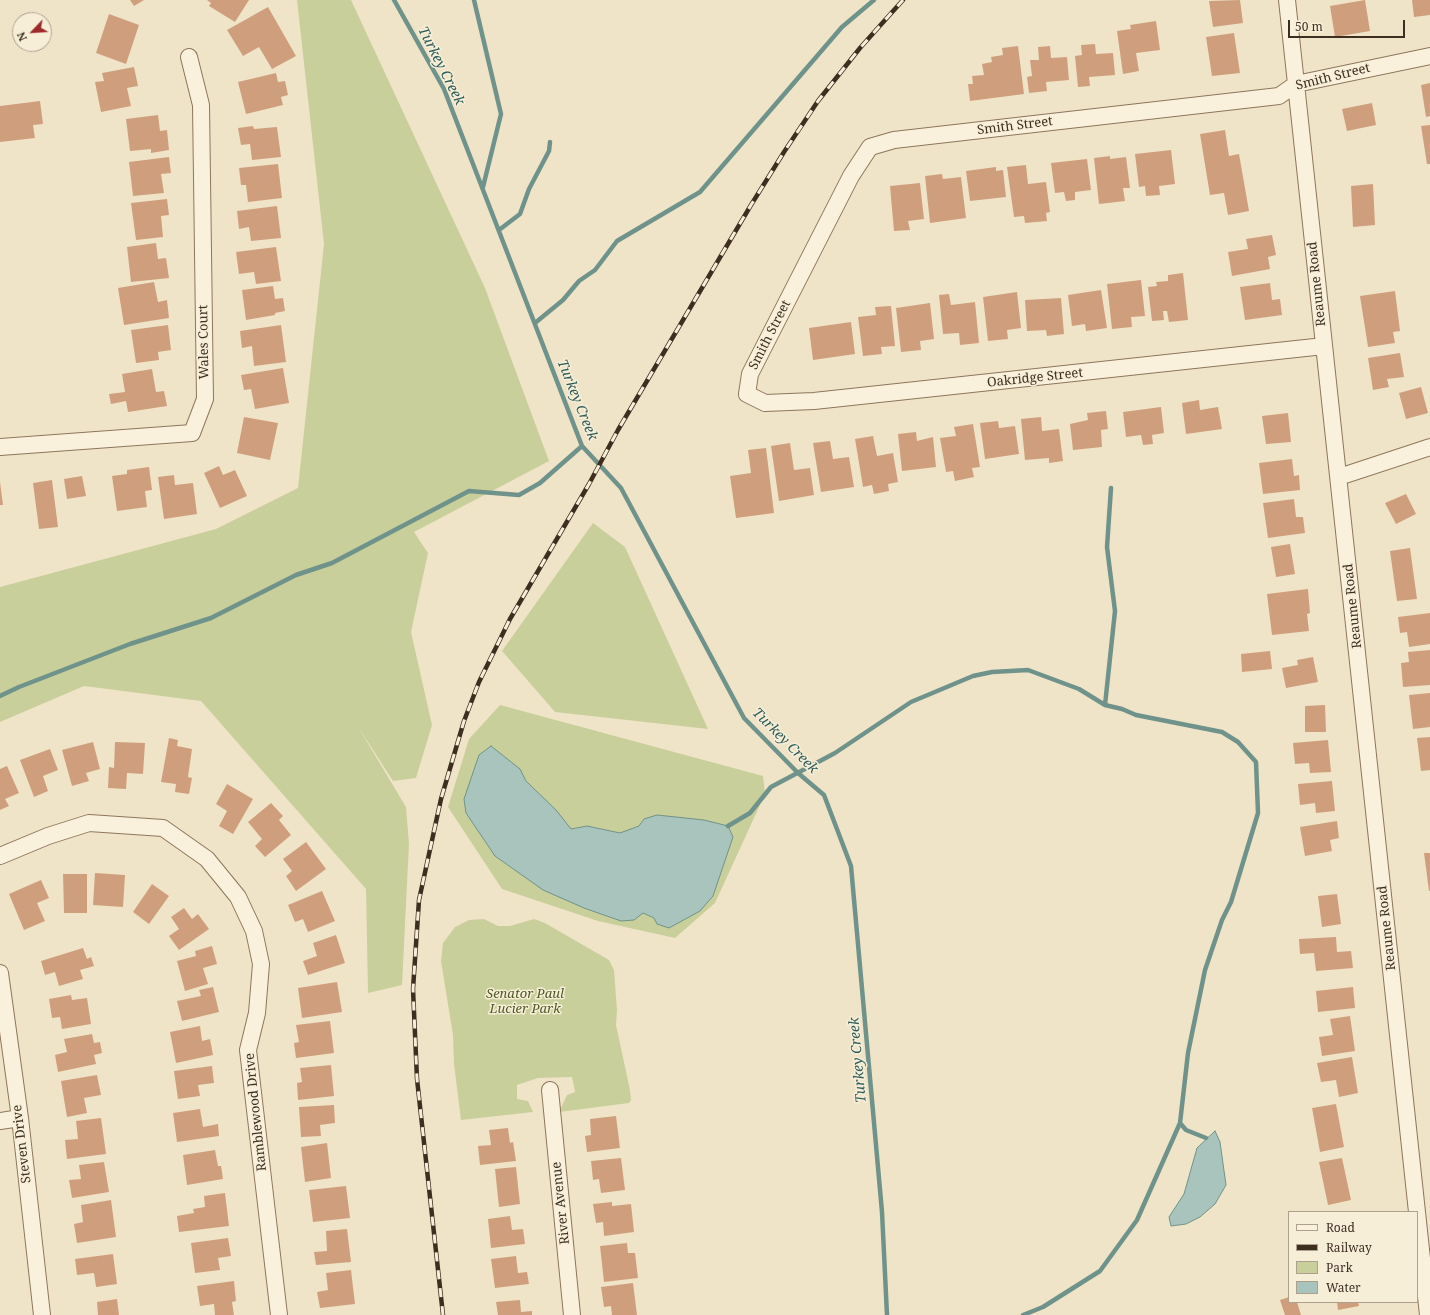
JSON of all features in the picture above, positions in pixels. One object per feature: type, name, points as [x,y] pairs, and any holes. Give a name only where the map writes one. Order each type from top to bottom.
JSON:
[{"type":"street","name":"Reaume Road","points":[[1287,0],[1417,1211]]},
{"type":"street","name":"Smith Street","points":[[747,394],[750,374],[851,176],[870,147],[894,140],[1278,96],[1296,84],[1430,56]]},
{"type":"street","name":"Wales Court","points":[[0,447],[192,433],[204,400],[201,105],[189,58]]},
{"type":"street","name":"Oakridge Street","points":[[747,394],[765,403],[814,401],[1324,346]]},
{"type":"street","points":[[1339,477],[1430,447]]},
{"type":"street","name":"Ramblewood Drive","points":[[0,856],[48,836],[88,823],[164,828],[207,859],[238,897],[254,931],[261,964],[257,1013],[248,1050],[279,1315]]},
{"type":"street","name":"Steven Drive","points":[[0,973],[20,1118],[42,1315]]},
{"type":"street","name":"River Avenue","points":[[550,1090],[572,1315]]},
{"type":"street","points":[[0,1121],[20,1118]]},
{"type":"street","name":"Reaume Road","points":[[1418,1221],[1428,1315]]},
{"type":"green space","points":[[297,0],[351,0],[485,288],[549,461],[414,532],[428,553],[411,632],[432,725],[416,778],[393,781],[357,725],[406,807],[409,844],[402,985],[368,993],[366,889],[201,701],[84,686],[0,722],[0,587],[216,529],[298,488],[324,244]]},
{"type":"green space","points":[[593,523],[625,547],[708,729],[555,712],[502,651]]},
{"type":"green space","points":[[500,705],[763,776],[765,794],[715,903],[675,938],[598,921],[502,889],[448,807],[469,739]]},
{"type":"green space","name":"Senator Paul Lucier Park","points":[[484,919],[498,926],[510,926],[534,919],[545,923],[609,960],[614,970],[617,1010],[616,1025],[630,1090],[631,1100],[629,1103],[559,1112],[567,1095],[575,1092],[572,1077],[538,1078],[517,1085],[517,1099],[528,1101],[533,1112],[461,1120],[454,1064],[453,1035],[441,961],[443,943],[455,927],[469,920]]},
{"type":"water","points":[[491,746],[520,769],[526,781],[556,810],[571,829],[587,826],[620,833],[639,826],[644,819],[657,815],[704,820],[728,826],[733,837],[713,896],[700,911],[669,928],[657,924],[654,918],[643,913],[634,920],[621,921],[584,908],[543,890],[495,856],[466,813],[464,799],[479,755]]},
{"type":"water","points":[[1215,1131],[1220,1142],[1226,1185],[1215,1204],[1200,1217],[1186,1224],[1171,1226],[1169,1217],[1184,1194],[1197,1148]]},
{"type":"building","points":[[130,0],[144,0],[134,6]]},
{"type":"building","points":[[207,0],[249,0],[235,22],[209,6],[211,3]]},
{"type":"building","points":[[1240,0],[1243,23],[1213,27],[1209,1]]},
{"type":"building","points":[[1365,0],[1370,31],[1335,37],[1330,6]]},
{"type":"building","points":[[1412,0],[1430,0],[1430,15],[1414,17]]},
{"type":"building","points":[[268,7],[296,56],[272,69],[259,47],[243,56],[227,30]]},
{"type":"building","points":[[109,14],[139,25],[126,64],[96,53]]},
{"type":"building","points":[[1156,21],[1160,50],[1136,53],[1139,71],[1123,74],[1117,31],[1131,29],[1130,25]]},
{"type":"building","points":[[1234,33],[1240,73],[1212,76],[1206,37]]},
{"type":"building","points":[[1095,44],[1096,54],[1113,53],[1115,75],[1089,77],[1090,86],[1078,87],[1075,56],[1082,55],[1081,45]]},
{"type":"building","points":[[1018,46],[1024,94],[970,101],[968,84],[973,84],[972,76],[984,75],[982,64],[992,62],[991,57],[1003,55],[1002,48]]},
{"type":"building","points":[[1050,46],[1051,58],[1067,57],[1069,80],[1046,82],[1047,91],[1029,93],[1027,77],[1032,76],[1030,60],[1039,60],[1038,47]]},
{"type":"building","points":[[134,67],[138,86],[127,88],[131,106],[101,112],[95,82],[104,81],[102,73]]},
{"type":"building","points":[[276,73],[278,82],[285,81],[288,95],[281,97],[283,105],[246,114],[238,82]]},
{"type":"building","points":[[1430,83],[1430,116],[1426,117],[1421,85]]},
{"type":"building","points":[[40,101],[43,124],[33,125],[35,138],[0,142],[0,106]]},
{"type":"building","points":[[1372,103],[1376,125],[1347,131],[1342,109]]},
{"type":"building","points":[[158,115],[160,131],[167,130],[169,150],[151,153],[151,149],[130,151],[126,119]]},
{"type":"building","points":[[1430,125],[1430,164],[1427,164],[1421,126]]},
{"type":"building","points":[[253,126],[254,129],[277,127],[281,157],[252,160],[250,144],[241,145],[238,128]]},
{"type":"building","points":[[1225,130],[1229,156],[1239,154],[1249,211],[1228,215],[1224,193],[1210,195],[1200,134]]},
{"type":"building","points":[[1171,150],[1175,184],[1159,186],[1160,195],[1146,196],[1145,186],[1139,187],[1135,154]]},
{"type":"building","points":[[1110,156],[1110,159],[1126,157],[1130,188],[1123,188],[1125,201],[1099,204],[1094,158]]},
{"type":"building","points":[[169,157],[171,173],[161,174],[164,193],[133,196],[129,162]]},
{"type":"building","points":[[1087,159],[1091,190],[1075,192],[1075,200],[1066,201],[1064,192],[1055,193],[1051,163]]},
{"type":"building","points":[[278,164],[282,198],[248,202],[246,185],[241,185],[239,168]]},
{"type":"building","points":[[1026,165],[1028,184],[1046,182],[1050,212],[1046,213],[1047,221],[1025,223],[1024,216],[1014,217],[1007,167]]},
{"type":"building","points":[[996,167],[996,171],[1003,170],[1006,197],[970,201],[966,171]]},
{"type":"building","points":[[942,174],[943,179],[961,177],[966,218],[930,223],[925,176]]},
{"type":"building","points":[[920,183],[924,219],[908,221],[910,230],[894,231],[890,186]]},
{"type":"building","points":[[1373,184],[1375,225],[1353,227],[1351,186]]},
{"type":"building","points":[[167,199],[169,215],[161,216],[163,237],[136,240],[131,203]]},
{"type":"building","points":[[277,206],[281,238],[251,241],[249,227],[239,229],[237,211]]},
{"type":"building","points":[[1272,235],[1276,255],[1268,257],[1270,269],[1232,276],[1228,252],[1248,249],[1246,239]]},
{"type":"building","points":[[156,243],[158,259],[166,258],[169,278],[131,282],[127,247]]},
{"type":"building","points":[[276,247],[281,281],[256,284],[254,272],[239,274],[236,252]]},
{"type":"building","points":[[1183,273],[1188,320],[1169,322],[1167,311],[1163,311],[1164,320],[1152,321],[1148,287],[1157,286],[1156,282],[1168,281],[1168,275]]},
{"type":"building","points":[[1141,280],[1145,316],[1131,317],[1132,327],[1112,329],[1107,284]]},
{"type":"building","points":[[154,282],[158,302],[167,300],[169,318],[124,325],[118,288]]},
{"type":"building","points":[[1270,283],[1272,300],[1280,299],[1282,315],[1245,320],[1240,287]]},
{"type":"building","points":[[273,286],[275,299],[283,298],[285,311],[275,313],[275,315],[246,320],[242,290]]},
{"type":"building","points":[[1101,290],[1107,328],[1086,331],[1085,324],[1072,326],[1068,295]]},
{"type":"building","points":[[1395,291],[1400,331],[1393,332],[1395,343],[1368,347],[1360,296]]},
{"type":"building","points":[[1017,292],[1021,328],[1007,330],[1008,339],[988,341],[983,297]]},
{"type":"building","points":[[949,294],[951,305],[975,302],[979,343],[960,345],[959,333],[943,334],[939,295]]},
{"type":"building","points":[[1061,298],[1064,334],[1047,336],[1046,330],[1027,331],[1025,300]]},
{"type":"building","points":[[930,303],[934,339],[920,341],[921,350],[901,352],[896,308]]},
{"type":"building","points":[[891,306],[895,346],[881,347],[882,354],[863,356],[858,317],[876,315],[875,307]]},
{"type":"building","points":[[851,322],[855,354],[813,360],[809,328]]},
{"type":"building","points":[[168,325],[171,350],[158,352],[159,360],[136,363],[131,330]]},
{"type":"building","points":[[281,325],[286,362],[254,366],[252,346],[242,348],[240,331]]},
{"type":"building","points":[[1400,353],[1404,377],[1387,379],[1389,387],[1373,390],[1368,358]]},
{"type":"building","points":[[283,368],[289,403],[255,409],[251,389],[244,390],[241,375]]},
{"type":"building","points":[[152,369],[156,392],[164,391],[167,406],[128,412],[126,401],[111,404],[109,394],[125,392],[122,374]]},
{"type":"building","points":[[1421,387],[1428,413],[1406,419],[1399,393]]},
{"type":"building","points":[[1199,400],[1200,410],[1218,407],[1222,429],[1186,434],[1182,403]]},
{"type":"building","points":[[1161,407],[1164,433],[1152,435],[1153,444],[1143,445],[1141,435],[1126,437],[1123,412]]},
{"type":"building","points":[[1106,411],[1108,429],[1101,430],[1102,447],[1073,450],[1070,424],[1088,420],[1087,413]]},
{"type":"building","points":[[1288,413],[1291,442],[1266,444],[1262,416]]},
{"type":"building","points":[[244,417],[278,423],[270,460],[237,453]]},
{"type":"building","points":[[1041,417],[1042,431],[1059,429],[1063,461],[1049,463],[1049,458],[1025,460],[1021,419]]},
{"type":"building","points":[[998,421],[999,428],[1015,426],[1019,454],[985,459],[980,423]]},
{"type":"building","points":[[973,424],[980,467],[972,468],[974,477],[955,481],[953,471],[946,472],[940,438],[956,436],[954,427]]},
{"type":"building","points":[[916,432],[917,441],[933,437],[936,467],[902,471],[898,434]]},
{"type":"building","points":[[873,436],[877,456],[893,453],[898,482],[888,484],[889,491],[874,494],[872,485],[863,487],[855,439]]},
{"type":"building","points":[[830,441],[833,459],[849,457],[854,487],[821,492],[813,443]]},
{"type":"building","points":[[790,443],[794,470],[810,468],[814,495],[779,501],[771,446]]},
{"type":"building","points":[[766,448],[774,513],[736,518],[730,476],[751,473],[748,450]]},
{"type":"building","points":[[1292,459],[1294,476],[1299,475],[1300,490],[1263,494],[1259,463]]},
{"type":"building","points":[[219,466],[223,475],[235,470],[247,496],[220,508],[204,473]]},
{"type":"building","points":[[149,467],[152,490],[145,491],[147,507],[117,511],[112,476],[127,474],[127,470]]},
{"type":"building","points":[[174,475],[175,485],[193,483],[197,514],[164,519],[158,477]]},
{"type":"building","points":[[82,476],[86,496],[67,499],[64,479]]},
{"type":"building","points":[[52,480],[58,527],[39,529],[33,483]]},
{"type":"building","points":[[0,482],[3,505],[0,505]]},
{"type":"building","points":[[1406,494],[1416,514],[1396,524],[1385,503]]},
{"type":"building","points":[[1294,499],[1296,517],[1303,517],[1305,533],[1268,538],[1263,503]]},
{"type":"building","points":[[1290,544],[1295,574],[1276,577],[1271,547]]},
{"type":"building","points":[[1410,548],[1417,599],[1397,601],[1390,551]]},
{"type":"building","points":[[1308,589],[1310,613],[1307,614],[1309,631],[1272,635],[1267,594]]},
{"type":"building","points":[[1430,613],[1430,644],[1409,647],[1407,632],[1400,633],[1398,617]]},
{"type":"building","points":[[1430,650],[1430,685],[1403,687],[1401,663],[1409,662],[1408,652]]},
{"type":"building","points":[[1270,651],[1272,669],[1242,672],[1241,654]]},
{"type":"building","points":[[1313,657],[1318,682],[1286,688],[1282,668],[1298,665],[1297,660]]},
{"type":"building","points":[[1430,693],[1430,727],[1413,729],[1409,695]]},
{"type":"building","points":[[1325,705],[1326,732],[1305,732],[1305,706]]},
{"type":"building","points":[[1430,737],[1430,770],[1421,771],[1417,738]]},
{"type":"building","points":[[169,738],[178,740],[177,746],[192,749],[188,777],[192,778],[189,794],[175,792],[176,784],[161,782]]},
{"type":"building","points":[[1328,740],[1331,772],[1310,773],[1309,763],[1295,764],[1293,743]]},
{"type":"building","points":[[93,742],[100,769],[86,773],[89,781],[72,786],[62,750]]},
{"type":"building","points":[[115,742],[145,743],[143,774],[127,773],[126,789],[108,788],[109,767],[114,768]]},
{"type":"building","points":[[50,749],[58,770],[43,776],[48,791],[34,797],[20,760]]},
{"type":"building","points":[[7,766],[19,793],[5,799],[9,806],[0,810],[0,769]]},
{"type":"building","points":[[1332,781],[1335,811],[1316,813],[1315,803],[1300,805],[1298,784]]},
{"type":"building","points":[[227,784],[253,799],[233,834],[219,826],[227,811],[216,804]]},
{"type":"building","points":[[271,803],[283,816],[279,820],[291,835],[265,857],[255,846],[262,839],[248,822]]},
{"type":"building","points":[[1337,821],[1339,838],[1330,840],[1332,851],[1305,856],[1300,827]]},
{"type":"building","points":[[306,842],[326,869],[296,891],[286,876],[292,871],[283,859]]},
{"type":"building","points":[[1424,853],[1430,853],[1430,891],[1429,891]]},
{"type":"building","points":[[95,873],[125,875],[123,907],[93,905]]},
{"type":"building","points":[[63,874],[87,874],[87,913],[64,913]]},
{"type":"building","points":[[41,880],[49,898],[37,903],[45,921],[24,930],[9,894]]},
{"type":"building","points":[[152,884],[169,896],[149,924],[133,912]]},
{"type":"building","points":[[322,891],[335,921],[308,932],[303,919],[295,922],[288,905]]},
{"type":"building","points":[[1337,894],[1341,924],[1322,927],[1318,896]]},
{"type":"building","points":[[184,908],[192,919],[198,914],[209,929],[179,950],[169,936],[179,929],[171,917]]},
{"type":"building","points":[[336,935],[345,963],[308,975],[303,961],[317,956],[313,943]]},
{"type":"building","points":[[1336,937],[1337,952],[1351,951],[1353,968],[1316,971],[1314,953],[1300,954],[1299,939]]},
{"type":"building","points":[[212,946],[217,964],[203,968],[208,984],[185,991],[177,961],[196,956],[195,951]]},
{"type":"building","points":[[83,948],[87,959],[91,957],[94,966],[80,970],[83,979],[59,986],[55,972],[45,975],[41,961]]},
{"type":"building","points":[[337,982],[342,1012],[302,1018],[298,988]]},
{"type":"building","points":[[213,987],[219,1012],[182,1021],[177,1001],[201,996],[199,990]]},
{"type":"building","points":[[1353,987],[1355,1008],[1318,1012],[1316,991]]},
{"type":"building","points":[[71,995],[72,1000],[87,998],[91,1024],[62,1029],[60,1017],[52,1018],[49,999]]},
{"type":"building","points":[[1350,1016],[1355,1051],[1322,1056],[1319,1037],[1333,1035],[1330,1019]]},
{"type":"building","points":[[330,1021],[334,1053],[296,1058],[294,1043],[299,1042],[296,1025]]},
{"type":"building","points":[[200,1026],[202,1041],[210,1039],[213,1055],[176,1063],[170,1032]]},
{"type":"building","points":[[92,1034],[94,1043],[100,1042],[102,1053],[94,1055],[96,1064],[58,1072],[55,1055],[67,1052],[64,1039]]},
{"type":"building","points":[[1352,1057],[1358,1093],[1339,1097],[1336,1080],[1321,1082],[1317,1063]]},
{"type":"building","points":[[331,1065],[334,1096],[298,1100],[297,1083],[302,1082],[300,1068]]},
{"type":"building","points":[[212,1066],[214,1083],[198,1085],[200,1096],[178,1099],[174,1071]]},
{"type":"building","points":[[97,1075],[101,1095],[84,1098],[87,1113],[67,1117],[61,1081]]},
{"type":"building","points":[[1336,1104],[1344,1147],[1320,1152],[1312,1108]]},
{"type":"building","points":[[334,1105],[335,1123],[320,1125],[321,1136],[301,1137],[299,1107]]},
{"type":"building","points":[[200,1109],[203,1127],[218,1124],[219,1136],[177,1142],[173,1113]]},
{"type":"building","points":[[616,1116],[620,1148],[587,1152],[585,1136],[591,1135],[590,1119]]},
{"type":"building","points":[[101,1118],[106,1154],[67,1159],[65,1140],[78,1139],[76,1121]]},
{"type":"building","points":[[508,1128],[510,1143],[513,1142],[516,1161],[480,1165],[478,1146],[491,1145],[489,1130]]},
{"type":"building","points":[[327,1143],[331,1178],[305,1182],[301,1147]]},
{"type":"building","points":[[215,1150],[218,1166],[221,1166],[223,1179],[187,1185],[183,1155]]},
{"type":"building","points":[[621,1158],[625,1190],[601,1193],[599,1179],[593,1180],[591,1161]]},
{"type":"building","points":[[1342,1158],[1351,1200],[1328,1205],[1319,1162]]},
{"type":"building","points":[[104,1162],[109,1192],[72,1198],[69,1180],[81,1179],[79,1165]]},
{"type":"building","points":[[516,1167],[520,1204],[499,1207],[495,1169]]},
{"type":"building","points":[[346,1186],[350,1218],[313,1222],[309,1190]]},
{"type":"building","points":[[225,1193],[229,1226],[179,1232],[177,1216],[194,1213],[193,1209],[205,1207],[204,1196]]},
{"type":"building","points":[[111,1200],[116,1237],[77,1243],[74,1224],[83,1222],[81,1205]]},
{"type":"building","points":[[612,1202],[612,1206],[631,1204],[634,1232],[604,1236],[603,1222],[596,1223],[593,1204]]},
{"type":"building","points":[[510,1216],[512,1230],[523,1229],[525,1244],[491,1248],[488,1219]]},
{"type":"building","points":[[347,1229],[351,1262],[316,1265],[314,1252],[327,1251],[326,1231]]},
{"type":"building","points":[[228,1238],[231,1256],[218,1258],[220,1270],[195,1273],[191,1243]]},
{"type":"building","points":[[627,1243],[628,1253],[635,1253],[638,1278],[604,1282],[600,1246]]},
{"type":"building","points":[[113,1254],[117,1284],[96,1287],[94,1273],[77,1275],[75,1259]]},
{"type":"building","points":[[516,1256],[518,1273],[527,1272],[529,1284],[495,1288],[491,1259]]},
{"type":"building","points":[[351,1270],[355,1304],[320,1308],[317,1292],[328,1290],[326,1273]]},
{"type":"building","points":[[234,1281],[236,1301],[232,1302],[234,1315],[215,1315],[214,1304],[200,1306],[197,1286]]},
{"type":"building","points":[[633,1283],[637,1315],[612,1315],[611,1306],[604,1307],[601,1287]]},
{"type":"building","points":[[1288,1297],[1288,1303],[1297,1303],[1301,1315],[1285,1315],[1280,1300]]},
{"type":"building","points":[[117,1299],[119,1315],[98,1315],[97,1302]]},
{"type":"building","points":[[520,1300],[521,1312],[532,1311],[532,1315],[498,1315],[496,1302]]},
{"type":"building","points":[[1337,1303],[1358,1303],[1359,1306],[1338,1310]]},
{"type":"waterway","name":"Turkey Creek","points":[[394,0],[444,89],[582,446],[621,488],[744,718],[798,773],[824,795],[851,866],[882,1212],[887,1315]]},
{"type":"waterway","name":"Turkey Creek","points":[[474,0],[501,114],[483,187]]},
{"type":"waterway","points":[[535,323],[563,300],[579,281],[595,270],[617,241],[700,192],[842,27],[874,0]]},
{"type":"waterway","points":[[499,230],[520,214],[529,189],[549,151],[550,142]]},
{"type":"waterway","points":[[0,696],[19,687],[130,644],[211,618],[296,575],[332,563],[469,491],[519,495],[540,483],[582,446]]},
{"type":"waterway","points":[[1105,705],[1115,611],[1107,547],[1111,488]]},
{"type":"waterway","points":[[728,826],[750,813],[771,787],[835,753],[911,702],[973,676],[992,672],[1028,670],[1079,689],[1105,705],[1122,709],[1136,715],[1222,732],[1238,742],[1256,762],[1258,813],[1231,902],[1222,920],[1205,970],[1188,1053],[1180,1123],[1137,1220],[1100,1271],[1043,1307],[1023,1315]]},
{"type":"waterway","points":[[1180,1123],[1186,1130],[1206,1138]]},
{"type":"railway","points":[[443,1315],[417,1079],[413,989],[419,900],[441,799],[464,721],[479,682],[510,619],[589,484],[618,430],[751,205],[818,101],[860,48],[903,0]]}]
